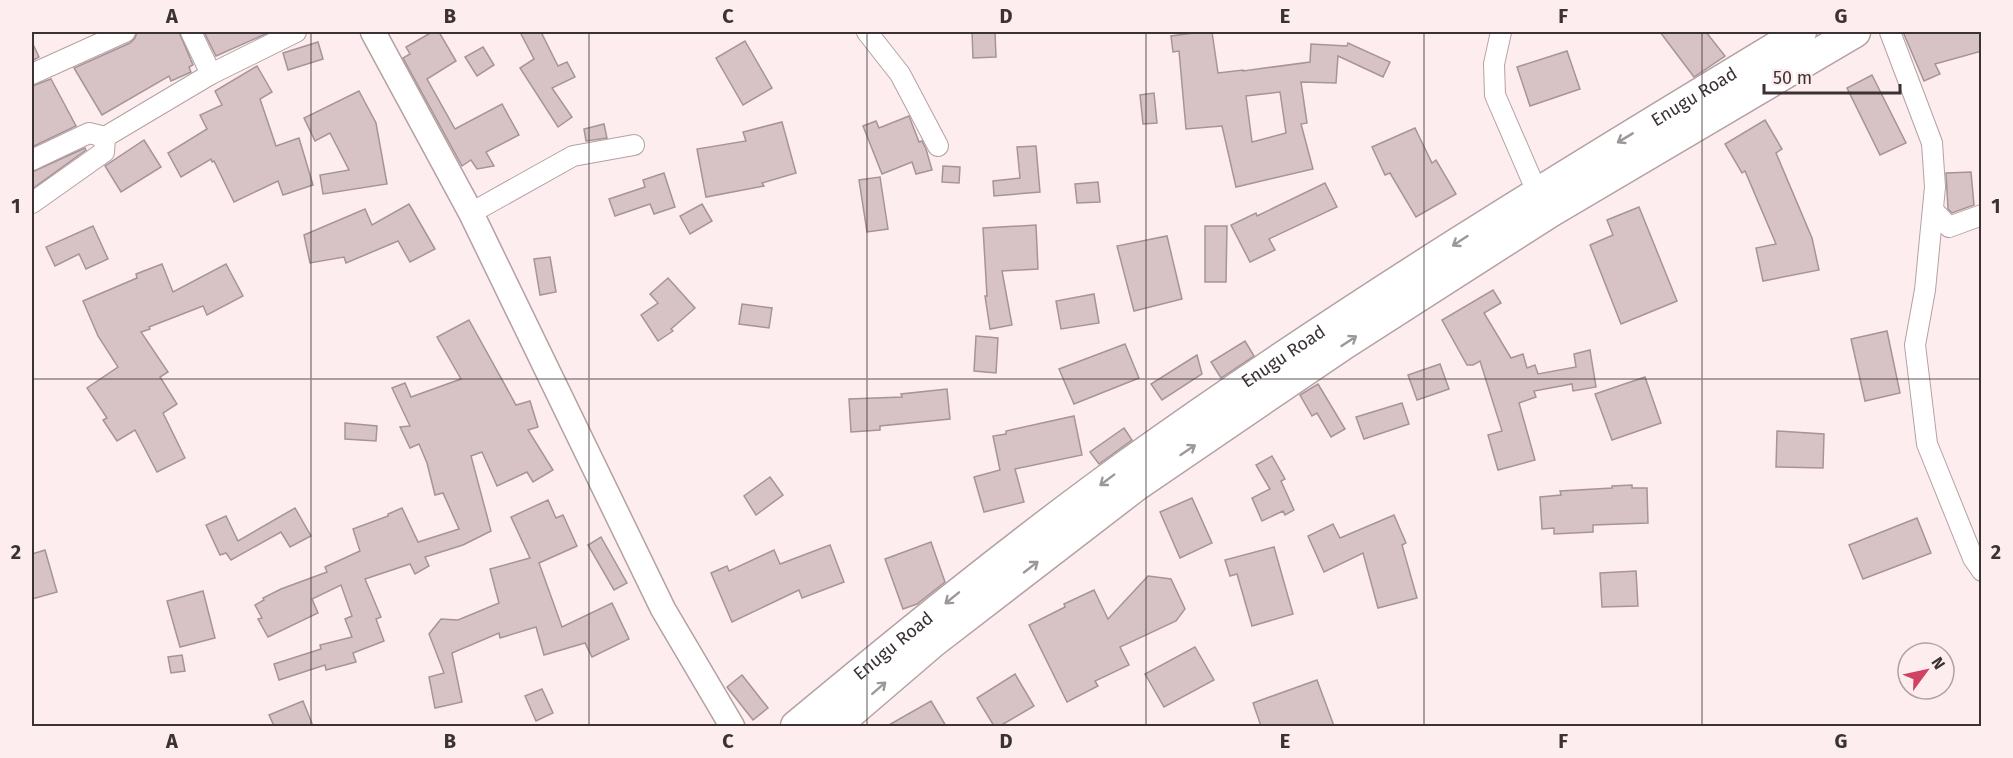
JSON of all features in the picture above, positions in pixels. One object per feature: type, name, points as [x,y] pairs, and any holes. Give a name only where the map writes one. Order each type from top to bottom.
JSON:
[{"type":"main road","name":"Enugu Road","points":[[796,726],[975,579],[1123,468],[1329,326],[1537,192],[1801,32]]},
{"type":"main road","points":[[835,726],[933,642],[1137,485],[1344,344],[1550,213],[1855,32]]},
{"type":"street","points":[[32,74],[125,32]]},
{"type":"street","points":[[191,32],[211,74]]},
{"type":"street","points":[[32,160],[89,133],[105,137],[211,74],[296,32]]},
{"type":"street","points":[[373,32],[471,213],[663,609],[732,726]]},
{"type":"street","points":[[867,32],[900,74],[938,146]]},
{"type":"street","points":[[1501,32],[1494,64],[1495,95],[1537,192]]},
{"type":"street","points":[[1890,32],[1932,143],[1935,187],[1925,290],[1915,345],[1928,444],[1973,558],[1982,571]]},
{"type":"street","points":[[32,203],[104,152],[105,137]]},
{"type":"street","points":[[471,213],[573,156],[634,145]]},
{"type":"street","points":[[1933,210],[1949,228],[1982,215]]},
{"type":"building","points":[[137,32],[179,32],[193,65],[189,67],[191,72],[171,81],[169,76],[102,115],[74,68],[130,43]]},
{"type":"building","points":[[204,32],[270,32],[216,56]]},
{"type":"building","points":[[432,32],[439,32],[456,61],[427,79],[455,129],[502,104],[519,135],[486,152],[494,166],[477,169],[471,160],[462,166],[403,58],[410,54],[406,47]]},
{"type":"building","points":[[520,32],[541,32],[558,66],[567,62],[575,77],[552,88],[572,117],[558,127],[520,68],[534,59]]},
{"type":"building","points":[[972,32],[995,32],[996,57],[973,58]]},
{"type":"building","points":[[1212,32],[1218,73],[1310,62],[1311,44],[1347,46],[1348,43],[1390,62],[1383,77],[1338,56],[1336,83],[1301,82],[1307,123],[1301,124],[1313,169],[1236,187],[1222,126],[1186,129],[1179,51],[1173,52],[1171,36]],"holes":[[[1280,92],[1286,133],[1252,142],[1246,96]]]},
{"type":"building","points":[[1660,32],[1706,32],[1725,56],[1694,77]]},
{"type":"building","points":[[1903,32],[1982,32],[1982,51],[1935,64],[1940,74],[1924,81]]},
{"type":"building","points":[[745,41],[772,88],[743,105],[716,58]]},
{"type":"building","points":[[32,42],[39,57],[32,61]]},
{"type":"building","points":[[318,42],[323,59],[288,70],[283,53]]},
{"type":"building","points":[[483,47],[494,65],[477,76],[465,57]]},
{"type":"building","points":[[1567,51],[1580,89],[1530,106],[1517,67]]},
{"type":"building","points":[[257,66],[272,92],[260,99],[276,146],[299,138],[313,185],[283,195],[278,181],[234,202],[214,161],[212,162],[211,159],[181,177],[168,153],[207,129],[200,115],[222,105],[215,91]]},
{"type":"building","points":[[1872,75],[1906,143],[1880,155],[1847,88]]},
{"type":"building","points":[[51,79],[76,126],[32,147],[32,86]]},
{"type":"building","points":[[359,91],[376,123],[387,184],[323,194],[320,175],[349,170],[330,133],[315,141],[304,118]]},
{"type":"building","points":[[1154,93],[1157,123],[1143,124],[1140,95]]},
{"type":"building","points":[[909,116],[919,142],[922,141],[926,149],[932,170],[916,174],[912,162],[882,174],[863,126],[876,121],[879,128]]},
{"type":"building","points":[[1765,120],[1782,149],[1776,153],[1812,238],[1819,270],[1763,281],[1756,248],[1776,244],[1745,171],[1742,173],[1725,144]]},
{"type":"building","points":[[782,122],[796,173],[762,183],[764,186],[706,197],[697,149],[746,141],[743,132]]},
{"type":"building","points":[[604,124],[607,138],[586,141],[584,129]]},
{"type":"building","points":[[1415,128],[1432,163],[1436,160],[1456,194],[1416,217],[1390,173],[1385,175],[1372,147]]},
{"type":"building","points":[[144,140],[161,167],[121,192],[105,166]]},
{"type":"building","points":[[1036,146],[1040,192],[994,196],[993,181],[1020,178],[1017,147]]},
{"type":"building","points":[[85,148],[86,150],[32,189],[32,172]]},
{"type":"building","points":[[943,166],[960,167],[959,183],[942,182]]},
{"type":"building","points":[[1971,172],[1974,205],[1952,213],[1948,209],[1946,173]]},
{"type":"building","points":[[664,173],[675,207],[654,214],[650,204],[615,216],[609,199],[645,187],[643,180]]},
{"type":"building","points":[[880,177],[888,229],[867,232],[859,180]]},
{"type":"building","points":[[1098,182],[1100,202],[1077,203],[1075,184]]},
{"type":"building","points":[[1325,183],[1337,207],[1269,239],[1275,250],[1250,262],[1231,225],[1256,213],[1257,216]]},
{"type":"building","points":[[409,204],[435,249],[410,262],[398,241],[346,263],[344,257],[310,263],[304,235],[365,209],[372,225]]},
{"type":"building","points":[[702,204],[712,221],[690,234],[680,216]]},
{"type":"building","points":[[1639,207],[1677,301],[1621,324],[1590,245],[1613,235],[1607,220]]},
{"type":"building","points":[[1036,225],[1038,269],[1002,271],[1012,325],[990,329],[985,296],[987,296],[983,228]]},
{"type":"building","points":[[93,226],[108,259],[86,269],[79,254],[55,266],[46,247]]},
{"type":"building","points":[[1205,226],[1227,226],[1226,282],[1205,282]]},
{"type":"building","points":[[1167,236],[1182,299],[1134,311],[1117,246]]},
{"type":"building","points":[[550,257],[556,292],[540,295],[534,259]]},
{"type":"building","points":[[162,264],[173,292],[226,264],[243,296],[207,315],[203,306],[141,332],[168,372],[160,377],[177,404],[163,413],[185,458],[157,472],[135,430],[117,441],[103,420],[107,418],[87,388],[118,367],[98,336],[83,301],[137,278],[136,274]]},
{"type":"building","points":[[668,278],[695,308],[671,329],[673,331],[658,341],[641,315],[658,303],[650,294]]},
{"type":"building","points":[[1493,290],[1501,303],[1484,313],[1511,358],[1523,354],[1527,368],[1535,365],[1538,374],[1576,367],[1574,354],[1590,350],[1596,387],[1573,391],[1572,384],[1534,391],[1536,397],[1519,403],[1535,460],[1498,470],[1488,435],[1502,431],[1480,361],[1467,365],[1442,320]]},
{"type":"building","points":[[1094,294],[1099,323],[1061,329],[1056,301]]},
{"type":"building","points":[[742,304],[772,308],[769,328],[739,324]]},
{"type":"building","points":[[469,320],[516,405],[530,401],[538,427],[528,430],[553,470],[533,482],[527,472],[497,486],[482,452],[471,456],[491,531],[463,545],[425,557],[429,566],[415,574],[410,564],[365,579],[381,617],[376,619],[384,641],[353,653],[356,662],[326,670],[325,665],[279,680],[274,664],[321,649],[320,645],[352,637],[345,619],[352,616],[341,585],[312,599],[318,613],[268,637],[258,619],[262,618],[255,605],[264,600],[263,598],[327,572],[325,567],[360,551],[353,529],[388,516],[402,508],[418,542],[459,529],[443,493],[435,495],[427,463],[419,444],[410,448],[400,427],[410,426],[392,388],[405,383],[411,397],[461,379],[437,337]]},
{"type":"building","points":[[1887,331],[1900,393],[1865,401],[1851,339]]},
{"type":"building","points":[[976,336],[998,338],[996,373],[974,371]]},
{"type":"building","points":[[1245,341],[1254,356],[1221,378],[1211,362]]},
{"type":"building","points":[[1125,344],[1139,378],[1074,404],[1059,369]]},
{"type":"building","points":[[1197,355],[1202,374],[1162,400],[1151,384]]},
{"type":"building","points":[[1440,364],[1449,389],[1417,400],[1408,375]]},
{"type":"building","points":[[1645,377],[1661,423],[1612,440],[1595,394]]},
{"type":"building","points":[[1318,384],[1345,429],[1331,437],[1317,413],[1312,416],[1300,395]]},
{"type":"building","points":[[947,389],[950,419],[880,426],[880,430],[851,432],[849,399],[902,397],[901,394]]},
{"type":"building","points":[[1402,403],[1409,424],[1364,439],[1356,417]]},
{"type":"building","points":[[1074,416],[1082,455],[1015,469],[1024,502],[984,512],[974,477],[1000,470],[993,436]]},
{"type":"building","points":[[345,423],[377,426],[376,441],[345,439]]},
{"type":"building","points":[[1124,428],[1132,440],[1099,464],[1090,452]]},
{"type":"building","points":[[1777,431],[1824,434],[1823,468],[1776,467]]},
{"type":"building","points":[[1272,456],[1285,479],[1281,481],[1294,510],[1285,515],[1283,511],[1262,521],[1252,498],[1270,489],[1256,465]]},
{"type":"building","points":[[770,477],[783,495],[756,515],[744,496]]},
{"type":"building","points":[[1632,485],[1632,488],[1647,488],[1648,523],[1593,525],[1593,532],[1554,534],[1554,528],[1542,529],[1540,497],[1561,495],[1560,491]]},
{"type":"building","points":[[1192,498],[1212,543],[1180,558],[1160,512]]},
{"type":"building","points":[[548,500],[556,518],[563,515],[577,546],[539,563],[562,627],[612,603],[629,639],[592,657],[585,643],[544,655],[536,627],[500,638],[499,633],[452,653],[462,702],[435,708],[429,677],[444,673],[429,634],[441,619],[458,620],[499,603],[490,569],[530,558],[511,517]]},
{"type":"building","points":[[295,508],[311,536],[290,547],[281,532],[231,560],[226,553],[220,555],[206,525],[226,516],[238,541]]},
{"type":"building","points":[[1394,515],[1406,543],[1402,545],[1417,598],[1378,608],[1363,553],[1324,572],[1308,536],[1333,524],[1340,538]]},
{"type":"building","points":[[1917,518],[1931,553],[1863,579],[1849,545]]},
{"type":"building","points":[[601,537],[627,583],[614,590],[588,545]]},
{"type":"building","points":[[931,542],[945,582],[917,604],[903,609],[885,559]]},
{"type":"building","points":[[830,545],[844,582],[802,598],[799,590],[732,622],[711,573],[727,566],[729,571],[774,550],[780,564]]},
{"type":"building","points":[[1274,547],[1293,614],[1252,626],[1237,574],[1230,576],[1225,560]]},
{"type":"building","points":[[45,550],[57,592],[32,599],[32,554]]},
{"type":"building","points":[[1636,571],[1638,606],[1602,607],[1600,573]]},
{"type":"building","points":[[1148,576],[1171,579],[1185,609],[1176,621],[1120,647],[1129,665],[1095,681],[1098,686],[1067,702],[1029,625],[1065,607],[1064,604],[1094,590],[1108,619]]},
{"type":"building","points":[[203,591],[215,638],[180,647],[167,601]]},
{"type":"building","points":[[1195,647],[1214,680],[1164,707],[1145,674]]},
{"type":"building","points":[[182,655],[185,671],[171,673],[168,657]]},
{"type":"building","points":[[1015,674],[1034,706],[1000,726],[994,726],[977,698]]},
{"type":"building","points":[[742,675],[768,708],[753,720],[727,687]]},
{"type":"building","points":[[1317,680],[1334,726],[1261,726],[1253,703]]},
{"type":"building","points":[[542,689],[553,713],[536,721],[525,696]]},
{"type":"building","points":[[303,701],[313,726],[274,726],[269,715]]},
{"type":"building","points":[[931,701],[946,726],[887,726]]}]
